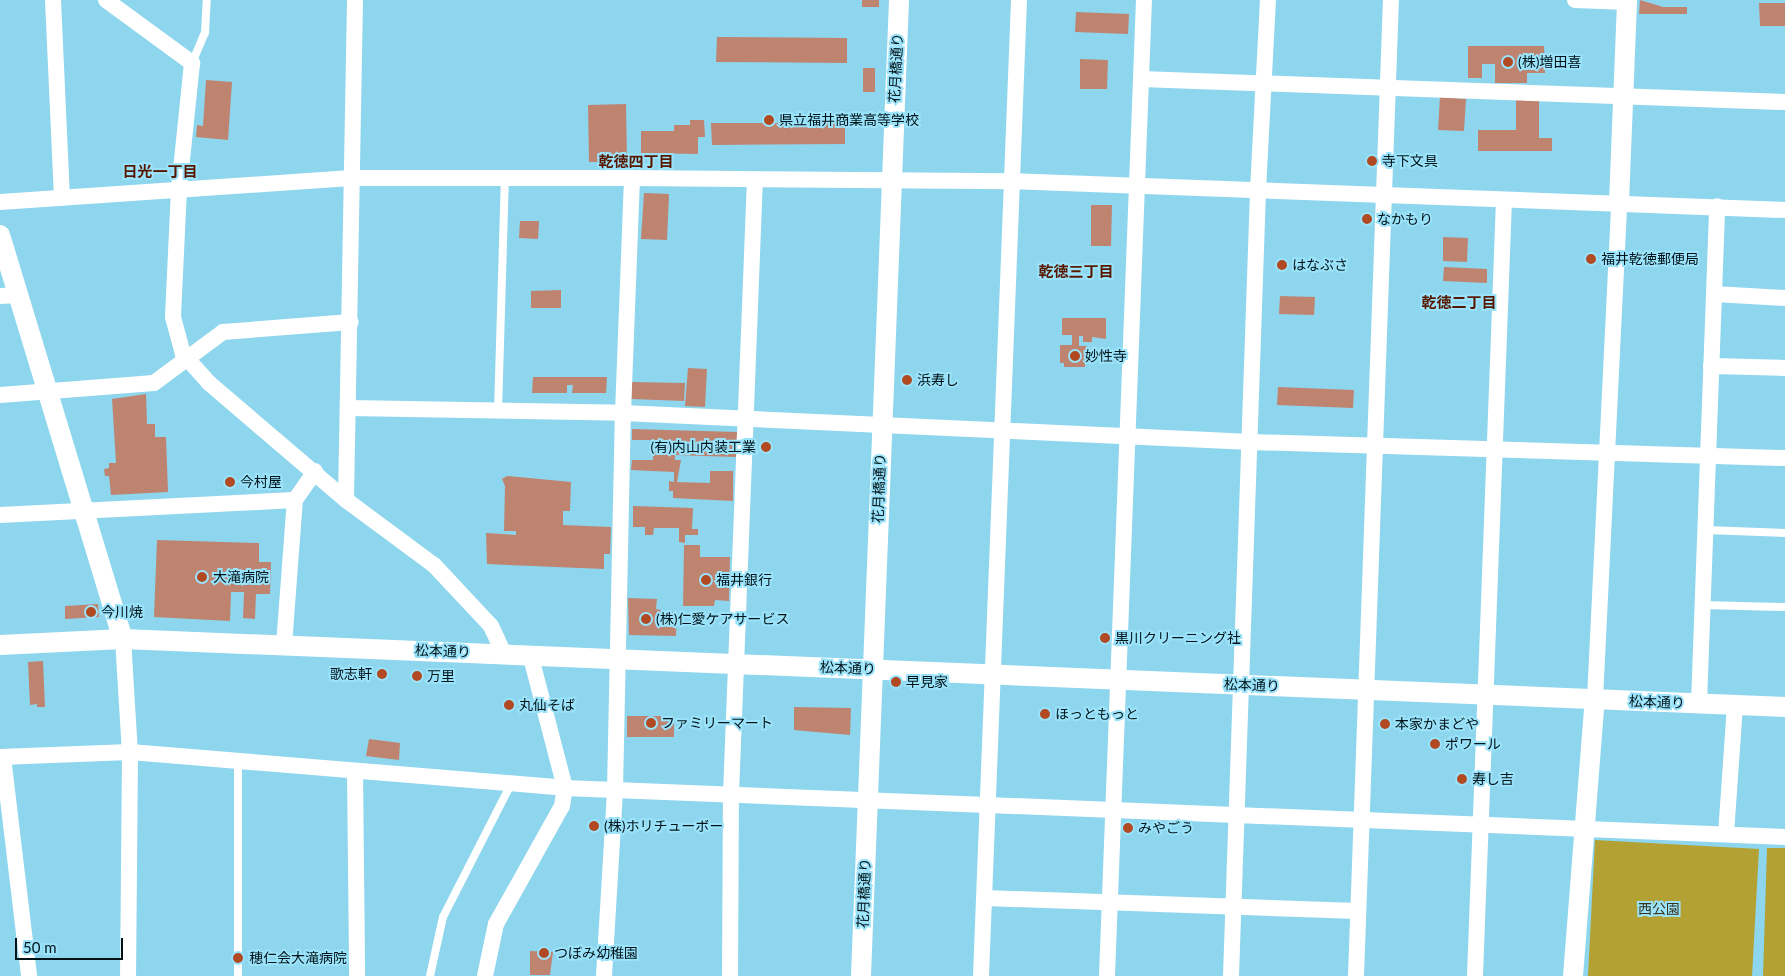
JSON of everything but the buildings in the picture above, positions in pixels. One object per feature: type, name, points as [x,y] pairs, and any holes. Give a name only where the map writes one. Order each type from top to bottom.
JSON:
[{"type":"street","points":[[53,0],[62,198]]},
{"type":"street","points":[[106,0],[192,63],[179,189],[172,317],[183,354],[209,383],[315,471],[346,500],[434,565],[491,626],[504,654]]},
{"type":"street","points":[[346,500],[354,178],[355,0]]},
{"type":"street","name":"花月橋通り","points":[[861,976],[899,0]]},
{"type":"street","points":[[981,976],[995,674],[1020,0]]},
{"type":"street","points":[[1107,976],[1144,0]]},
{"type":"street","points":[[1231,976],[1243,684],[1258,190],[1268,0]]},
{"type":"street","points":[[1356,976],[1387,89],[1392,0]]},
{"type":"street","points":[[1573,976],[1595,699],[1608,454],[1627,1],[1575,0]]},
{"type":"street","points":[[1141,79],[1623,98],[1785,102]]},
{"type":"street","points":[[0,202],[354,178],[632,178],[1012,181],[1504,201],[1619,202],[1785,210]]},
{"type":"street","points":[[604,976],[616,790],[616,658],[632,178]]},
{"type":"street","points":[[730,976],[731,794],[755,179]]},
{"type":"street","points":[[1475,976],[1497,450],[1504,201]]},
{"type":"street","points":[[1699,703],[1717,206]]},
{"type":"street","points":[[0,235],[9,296],[48,392],[123,640],[130,752],[128,976]]},
{"type":"street","points":[[1714,294],[1785,298]]},
{"type":"street","points":[[0,395],[154,383],[223,332],[351,322]]},
{"type":"street","points":[[1711,366],[1785,368]]},
{"type":"street","points":[[349,408],[623,413],[1251,442],[1376,444],[1608,454],[1785,458]]},
{"type":"street","points":[[284,645],[295,500],[315,471]]},
{"type":"street","points":[[0,515],[295,500]]},
{"type":"street","name":"松本通り","points":[[0,645],[123,640],[284,645],[1785,707]]},
{"type":"street","points":[[485,976],[496,924],[562,806],[565,788],[530,654]]},
{"type":"street","points":[[1726,834],[1735,705]]},
{"type":"street","points":[[29,976],[7,847],[2,757],[130,752],[565,788],[1785,837]]},
{"type":"street","points":[[355,771],[357,976]]},
{"type":"street","points":[[985,898],[1358,911]]},
{"type":"lane","points":[[192,63],[205,33],[208,0]]},
{"type":"lane","points":[[498,411],[505,178]]},
{"type":"lane","points":[[1705,530],[1785,533]]},
{"type":"lane","points":[[1703,605],[1785,607]]},
{"type":"lane","points":[[238,761],[238,976]]},
{"type":"lane","points":[[430,976],[443,917],[511,784]]},
{"type":"green space","name":"西公園","points":[[1595,840],[1759,849],[1752,976],[1588,976]]},
{"type":"green space","points":[[1767,848],[1785,848],[1785,976],[1763,976]]},
{"type":"place","name":"(株)増田喜","points":[[1508,62]]},
{"type":"place","name":"県立福井商業高等学校","points":[[769,120]]},
{"type":"place","name":"寺下文具","points":[[1372,161]]},
{"type":"place","name":"なかもり","points":[[1367,219]]},
{"type":"place","name":"福井乾徳郵便局","points":[[1591,259]]},
{"type":"place","name":"はなぶさ","points":[[1282,265]]},
{"type":"place","name":"妙性寺","points":[[1075,356]]},
{"type":"place","name":"浜寿し","points":[[907,380]]},
{"type":"place","name":"(有)内山内装工業","points":[[766,447]]},
{"type":"place","name":"今村屋","points":[[230,482]]},
{"type":"place","name":"大滝病院","points":[[202,577]]},
{"type":"place","name":"福井銀行","points":[[706,580]]},
{"type":"place","name":"今川焼","points":[[91,612]]},
{"type":"place","name":"(株)仁愛ケアサービス","points":[[646,619]]},
{"type":"place","name":"黒川クリーニング社","points":[[1105,638]]},
{"type":"place","name":"歌志軒","points":[[382,674]]},
{"type":"place","name":"万里","points":[[417,676]]},
{"type":"place","name":"早見家","points":[[896,682]]},
{"type":"place","name":"丸仙そば","points":[[509,705]]},
{"type":"place","name":"ほっともっと","points":[[1045,714]]},
{"type":"place","name":"ファミリーマート","points":[[651,723]]},
{"type":"place","name":"本家かまどや","points":[[1385,724]]},
{"type":"place","name":"ポワール","points":[[1435,744]]},
{"type":"place","name":"寿し吉","points":[[1462,779]]},
{"type":"place","name":"(株)ホリチューボー","points":[[594,826]]},
{"type":"place","name":"みやごう","points":[[1128,828]]},
{"type":"place","name":"つぼみ幼稚園","points":[[544,953]]},
{"type":"place","name":"穂仁会大滝病院","points":[[238,958]]},
{"type":"district","name":"乾徳四丁目","points":[[636,162]]},
{"type":"district","name":"日光一丁目","points":[[160,172]]},
{"type":"district","name":"乾徳三丁目","points":[[1076,272]]},
{"type":"district","name":"乾徳二丁目","points":[[1459,303]]}]
